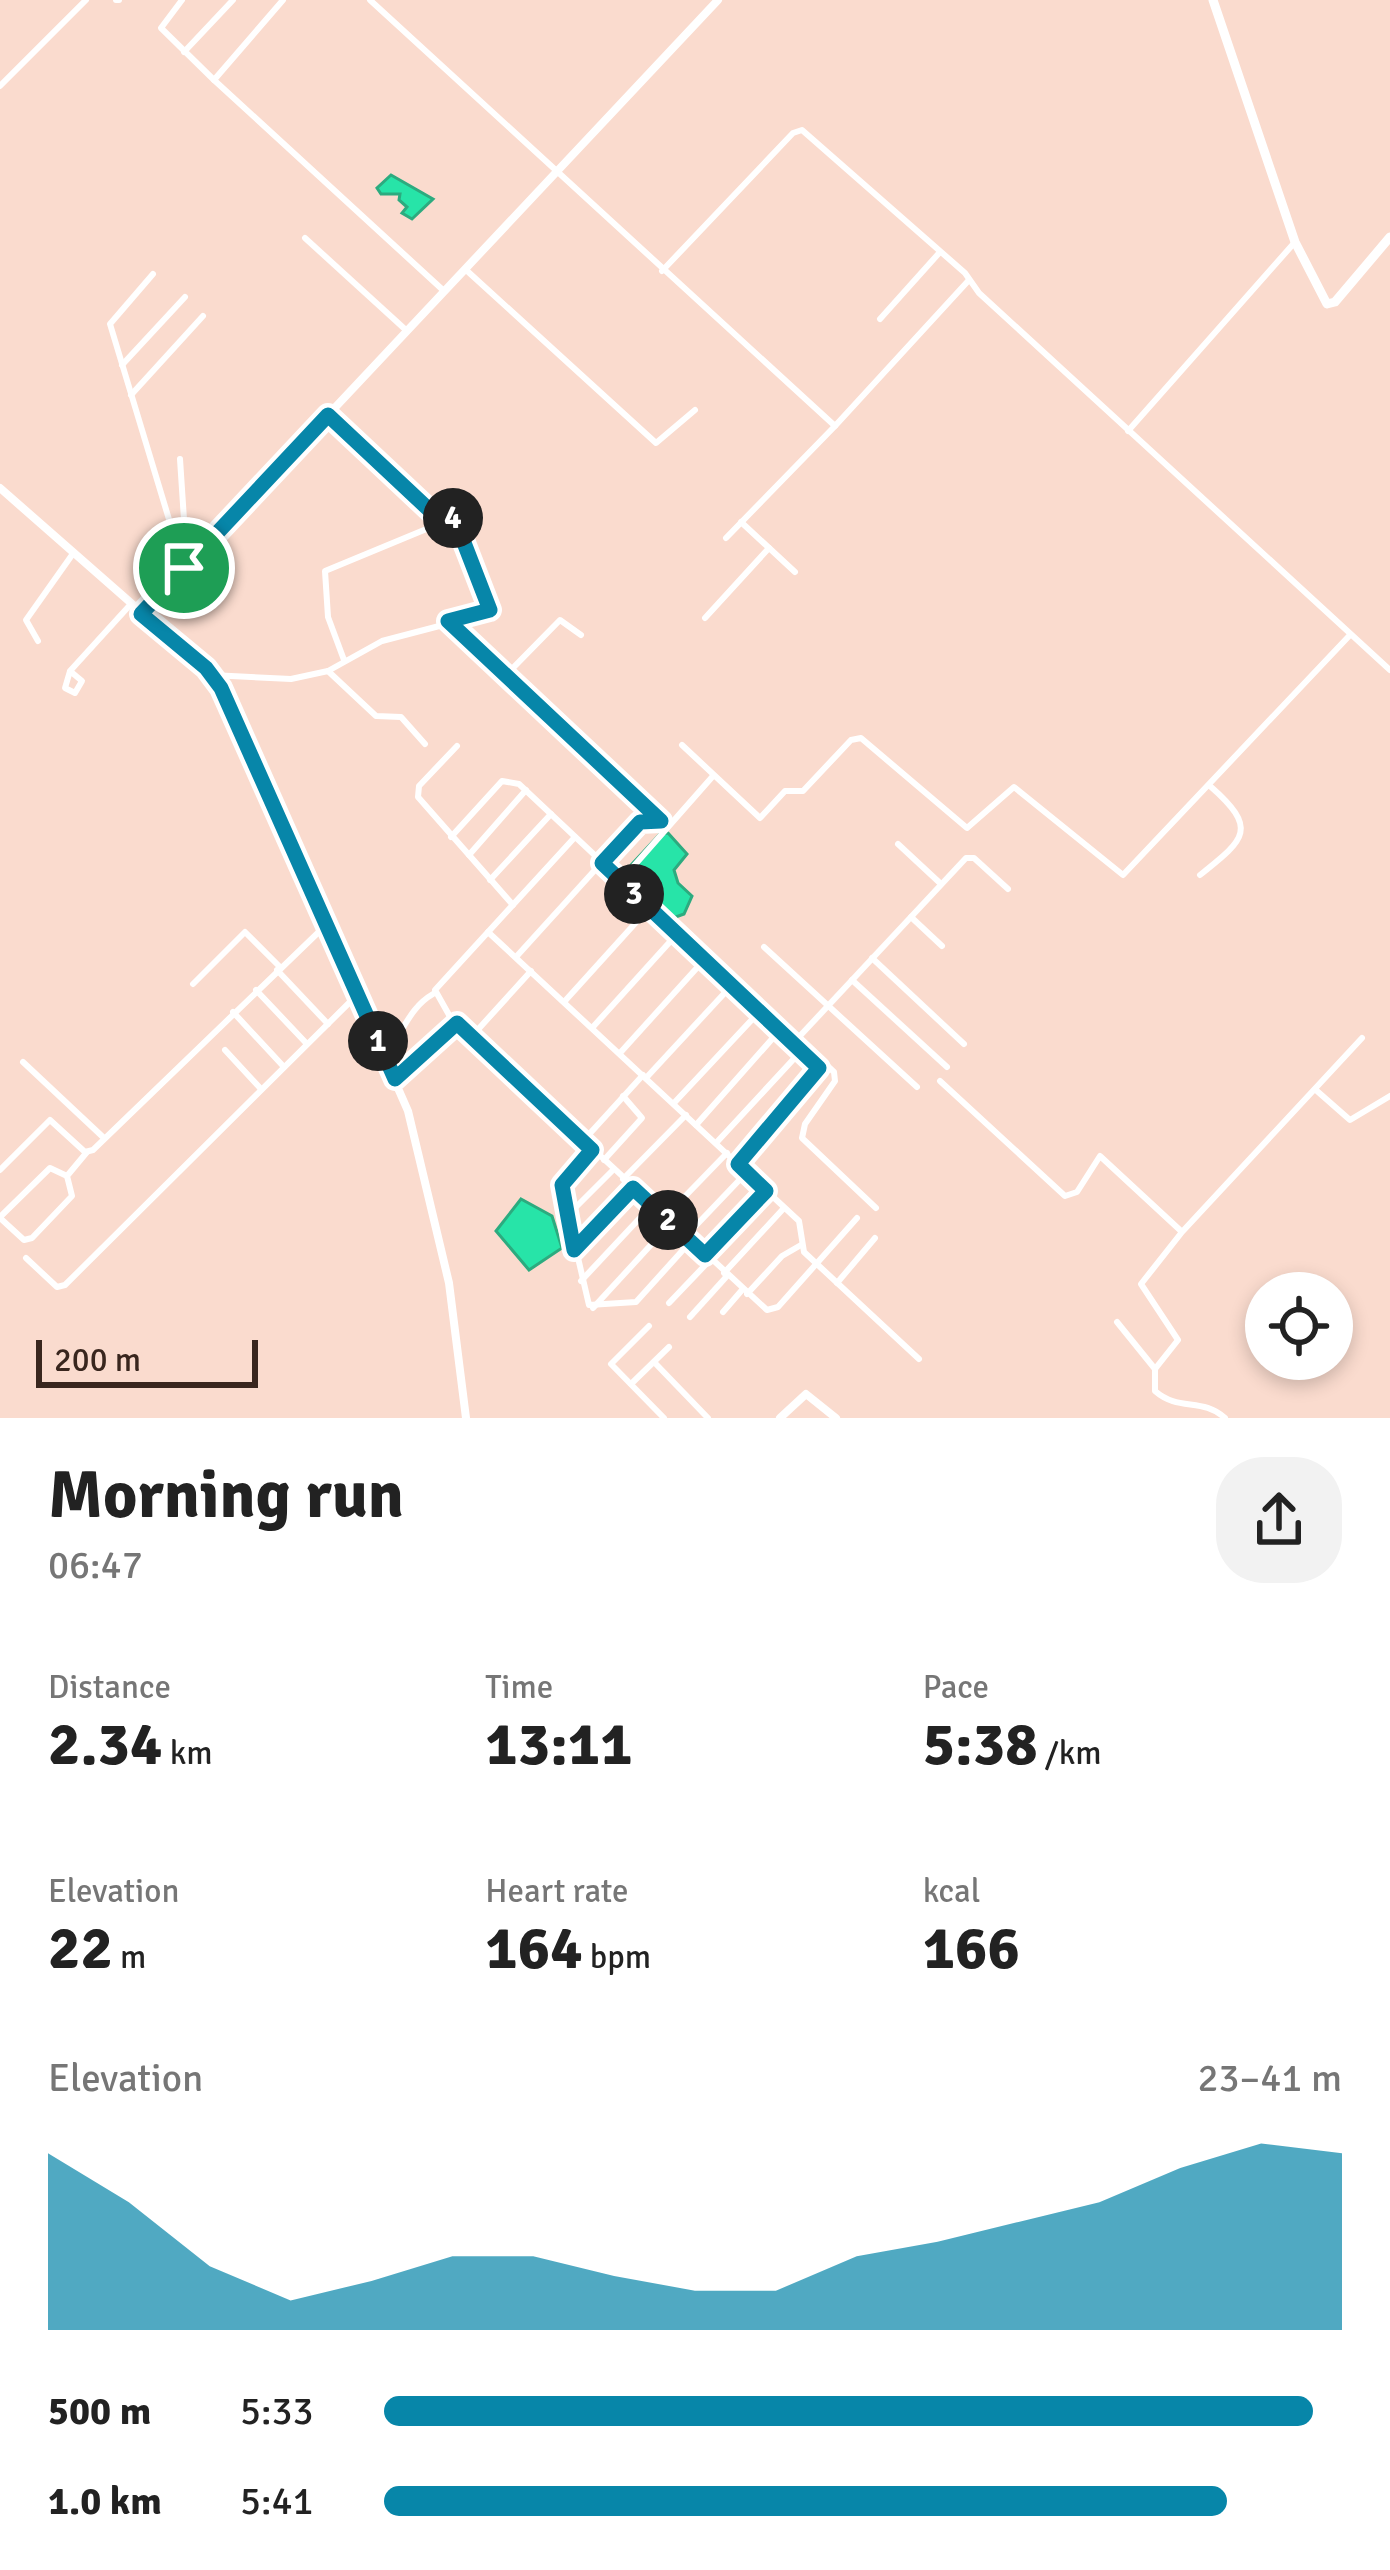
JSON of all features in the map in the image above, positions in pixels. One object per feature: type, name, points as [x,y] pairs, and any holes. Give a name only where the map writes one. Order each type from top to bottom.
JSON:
[{"type":"main road","points":[[1213,0],[1295,242],[1330,305],[1390,237]]},
{"type":"street","points":[[0,86],[86,0]]},
{"type":"street","points":[[170,12],[172,0]]},
{"type":"street","points":[[182,0],[161,28],[444,291]]},
{"type":"street","points":[[184,52],[233,0]]},
{"type":"street","points":[[370,0],[835,426]]},
{"type":"street","points":[[141,614],[718,0]]},
{"type":"street","points":[[214,80],[281,1]]},
{"type":"street","points":[[662,271],[797,130],[940,252],[1390,670]]},
{"type":"street","points":[[304,238],[407,331]]},
{"type":"street","points":[[1128,431],[1295,242]]},
{"type":"street","points":[[880,320],[940,252]]},
{"type":"street","points":[[465,269],[656,443],[695,410]]},
{"type":"street","points":[[153,274],[110,320],[185,567]]},
{"type":"street","points":[[726,538],[969,280]]},
{"type":"street","points":[[122,365],[185,297]]},
{"type":"street","points":[[131,395],[203,316]]},
{"type":"street","points":[[328,415],[440,520]]},
{"type":"street","points":[[181,460],[185,567]]},
{"type":"street","points":[[0,488],[212,675],[395,1079],[444,1258],[466,1418]]},
{"type":"street","points":[[212,675],[291,680],[328,671],[382,641],[490,610],[456,522],[440,520],[325,571],[328,617],[344,660]]},
{"type":"street","points":[[741,523],[795,572]]},
{"type":"street","points":[[705,618],[769,548]]},
{"type":"street","points":[[38,641],[26,620],[72,555]]},
{"type":"street","points":[[70,671],[130,604]]},
{"type":"street","points":[[505,676],[560,620],[581,635]]},
{"type":"street","points":[[448,621],[663,823]]},
{"type":"street","points":[[682,745],[760,818],[785,791],[803,791],[850,740],[861,738],[967,828],[1010,789],[1018,788],[1121,876],[1350,635]]},
{"type":"street","points":[[328,671],[376,716],[401,717],[425,744]]},
{"type":"street","points":[[457,746],[417,789],[422,804],[513,905]]},
{"type":"street","points":[[713,776],[663,823],[625,876],[837,1076],[802,1138],[876,1208]]},
{"type":"street","points":[[451,837],[502,781],[526,790],[802,1050],[819,1070],[738,1164]]},
{"type":"street","points":[[1200,875],[1238,845],[1242,834],[1239,813],[1210,786]]},
{"type":"street","points":[[469,856],[526,790]]},
{"type":"street","points":[[490,880],[551,814]]},
{"type":"street","points":[[516,957],[640,822],[663,823]]},
{"type":"street","points":[[384,1054],[399,1027],[575,837]]},
{"type":"street","points":[[898,844],[941,884]]},
{"type":"street","points":[[798,1038],[971,856],[1008,889]]},
{"type":"street","points":[[564,1001],[649,908]]},
{"type":"street","points":[[911,917],[942,946]]},
{"type":"street","points":[[68,1176],[326,925]]},
{"type":"street","points":[[193,984],[245,932],[328,1024]]},
{"type":"street","points":[[488,932],[801,1224],[801,1245],[817,1264],[919,1360]]},
{"type":"street","points":[[592,1028],[677,934]]},
{"type":"street","points":[[764,947],[917,1087]]},
{"type":"street","points":[[872,958],[964,1044]]},
{"type":"street","points":[[620,1054],[704,960]]},
{"type":"street","points":[[472,1037],[531,971]]},
{"type":"street","points":[[852,980],[947,1067]]},
{"type":"street","points":[[583,1141],[732,986]]},
{"type":"street","points":[[256,989],[307,1044]]},
{"type":"street","points":[[434,994],[454,1022],[726,1275],[772,1310],[857,1218]]},
{"type":"street","points":[[26,1258],[57,1287],[65,1285],[357,995]]},
{"type":"street","points":[[674,1103],[760,1011]]},
{"type":"street","points":[[233,1012],[284,1067]]},
{"type":"street","points":[[395,1079],[454,1022]]},
{"type":"street","points":[[696,1125],[781,1030]]},
{"type":"street","points":[[1225,1418],[1208,1405],[1166,1400],[1153,1387],[1155,1369],[1178,1340],[1141,1284],[1182,1232],[1362,1038]]},
{"type":"street","points":[[225,1050],[261,1089]]},
{"type":"street","points":[[716,1143],[802,1050]]},
{"type":"street","points":[[23,1062],[104,1138]]},
{"type":"street","points":[[940,1082],[1065,1196],[1077,1192],[1100,1156],[1182,1232]]},
{"type":"street","points":[[1316,1090],[1350,1120],[1390,1096]]},
{"type":"street","points":[[604,1161],[642,1118],[623,1096]]},
{"type":"street","points":[[623,1179],[686,1115]]},
{"type":"street","points":[[0,1170],[50,1120],[87,1153]]},
{"type":"street","points":[[592,1150],[562,1185],[581,1281],[593,1308]]},
{"type":"street","points":[[593,1308],[727,1153]]},
{"type":"street","points":[[50,1168],[68,1176],[72,1196],[32,1238],[21,1238],[0,1217],[50,1168]]},
{"type":"street","points":[[567,1216],[614,1170]]},
{"type":"street","points":[[593,1308],[636,1302],[747,1172]]},
{"type":"street","points":[[574,1250],[633,1188]]},
{"type":"street","points":[[669,1303],[766,1191]]},
{"type":"street","points":[[581,1281],[652,1205]]},
{"type":"street","points":[[690,1317],[784,1208]]},
{"type":"street","points":[[837,1282],[875,1238]]},
{"type":"street","points":[[723,1312],[782,1256],[801,1245]]},
{"type":"street","points":[[1117,1322],[1155,1369]]},
{"type":"street","points":[[650,1326],[611,1364],[664,1418]]},
{"type":"street","points":[[631,1384],[669,1347]]},
{"type":"street","points":[[653,1362],[708,1418]]},
{"type":"street","points":[[780,1418],[806,1394],[836,1418]]},
{"type":"shaded area","points":[[391,175],[433,199],[412,219],[402,213],[407,207],[399,200],[400,194],[381,194],[377,188]]},
{"type":"shaded area","points":[[668,833],[687,854],[674,870],[678,883],[692,896],[684,914],[673,918],[631,879],[631,865],[660,834]]},
{"type":"shaded area","points":[[521,1199],[552,1216],[562,1248],[529,1270],[496,1231]]},
{"type":"route","points":[[328,415],[440,520],[453,518],[490,610],[448,621],[661,821],[640,822],[602,863],[819,1068],[738,1164],[766,1191],[705,1255],[633,1188],[574,1250],[562,1185],[592,1150],[457,1023],[448,1026],[395,1079],[221,688],[206,668],[141,614],[184,568],[328,415]]}]
